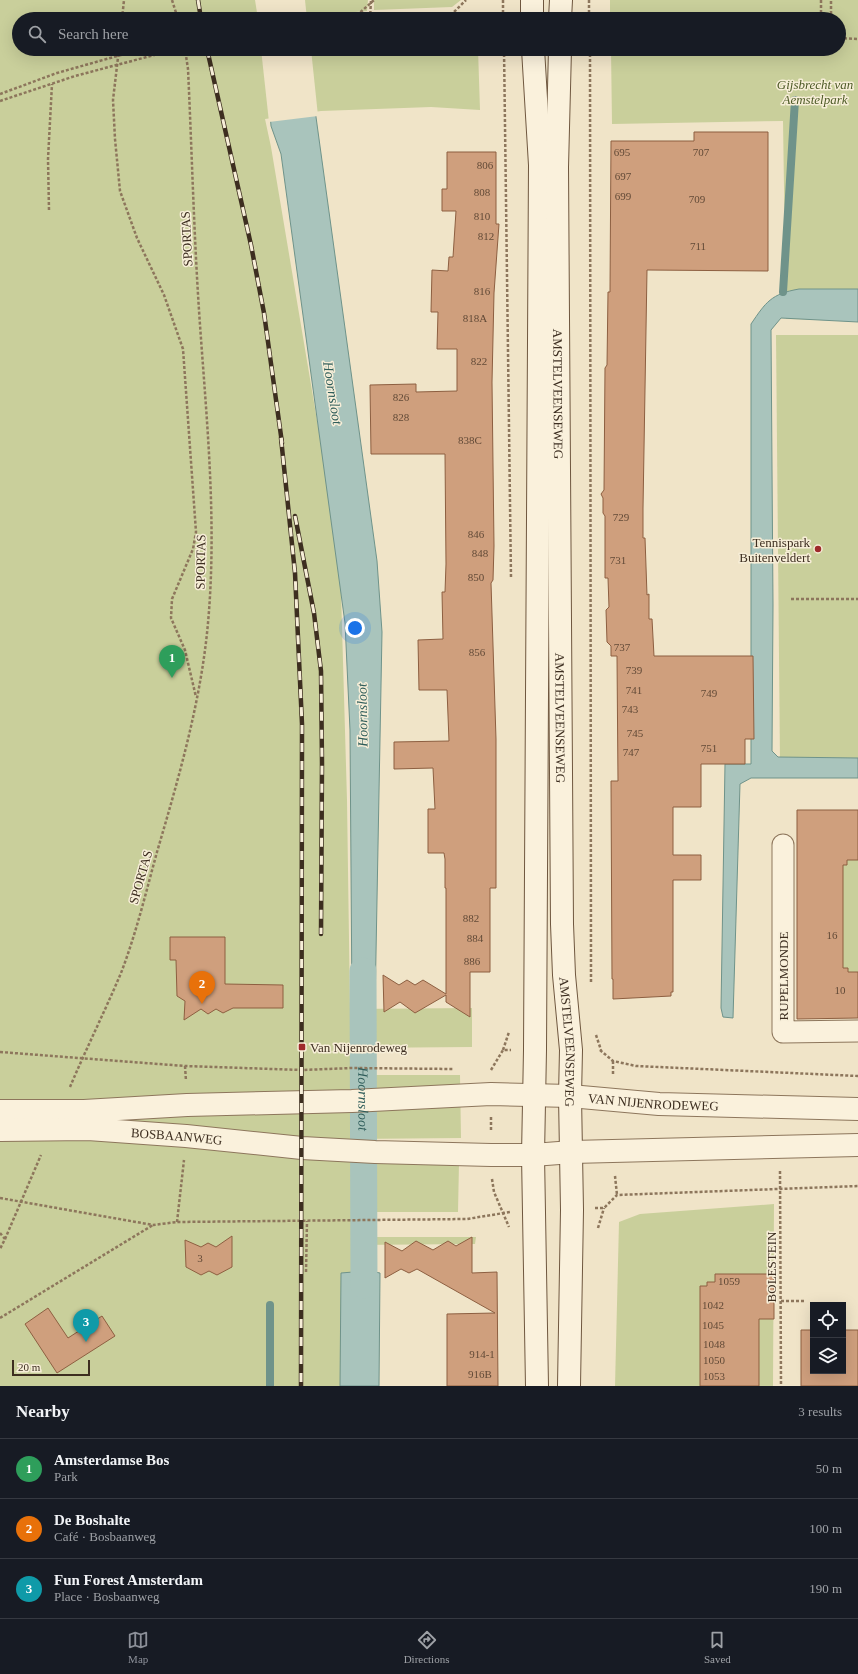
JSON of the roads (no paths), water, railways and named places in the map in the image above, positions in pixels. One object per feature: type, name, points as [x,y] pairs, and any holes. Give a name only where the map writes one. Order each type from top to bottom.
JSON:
[{"type":"main road","points":[[532,0],[532,12]]},
{"type":"main road","points":[[560,12],[561,0]]},
{"type":"main road","name":"AMSTELVEENSEWEG","points":[[533,56],[540,165],[535,1050],[533,1155],[537,1386]]},
{"type":"main road","name":"AMSTELVEENSEWEG","points":[[560,56],[557,167],[562,924],[564,975],[571,1050],[570,1096],[572,1152],[569,1386]]},
{"type":"main road","name":"VAN NIJENRODEWEG","points":[[352,1101],[491,1094],[570,1096],[659,1104],[858,1109]]},
{"type":"main road","name":"BOSBAANWEG","points":[[0,1111],[84,1111],[209,1104],[352,1101]]},
{"type":"main road","name":"BOSBAANWEG","points":[[0,1130],[88,1129],[186,1136],[302,1148],[375,1152],[533,1155]]},
{"type":"main road","points":[[533,1155],[572,1152],[858,1145]]},
{"type":"street","name":"RUPELMONDE","points":[[783,845],[783,1032],[858,1031]]},
{"type":"water","points":[[301,56],[310,56],[316,117],[377,561],[382,632],[375,1007],[352,1007],[350,730],[345,623],[281,154],[271,126],[268,86]]},
{"type":"water","points":[[799,289],[858,289],[858,322],[781,318],[771,330],[773,605],[772,751],[778,757],[858,758],[858,778],[751,778],[740,784],[733,1018],[723,1017],[721,1008],[725,764],[751,764],[751,324],[765,305],[775,296]]},
{"type":"water","points":[[353,1247],[375,1247],[375,1272],[380,1273],[379,1386],[340,1386],[341,1273],[353,1272]]},
{"type":"waterway","points":[[783,292],[795,100]]},
{"type":"waterway","name":"Hoornsloot","points":[[363,971],[364,1285]]},
{"type":"waterway","points":[[270,1305],[270,1386]]},
{"type":"railway","points":[[198,0],[200,12]]},
{"type":"railway","points":[[209,56],[251,245],[264,313],[282,443]]},
{"type":"railway","points":[[281,438],[295,573],[302,724],[301,1386]]},
{"type":"railway","points":[[295,516],[314,613],[321,671],[321,934]]},
{"type":"place","name":"Tennispark Buitenveldert","points":[[818,549]]},
{"type":"place","name":"Amsterdamse Bos","points":[[172,678]]},
{"type":"place","name":"De Boshalte","points":[[202,1004]]},
{"type":"place","name":"Van Nijenrodeweg","points":[[302,1047]]},
{"type":"place","name":"Fun Forest Amsterdam","points":[[86,1342]]},
{"type":"park label","name":"Gijsbrecht van Aemstelpark","points":[[815,92]]}]
